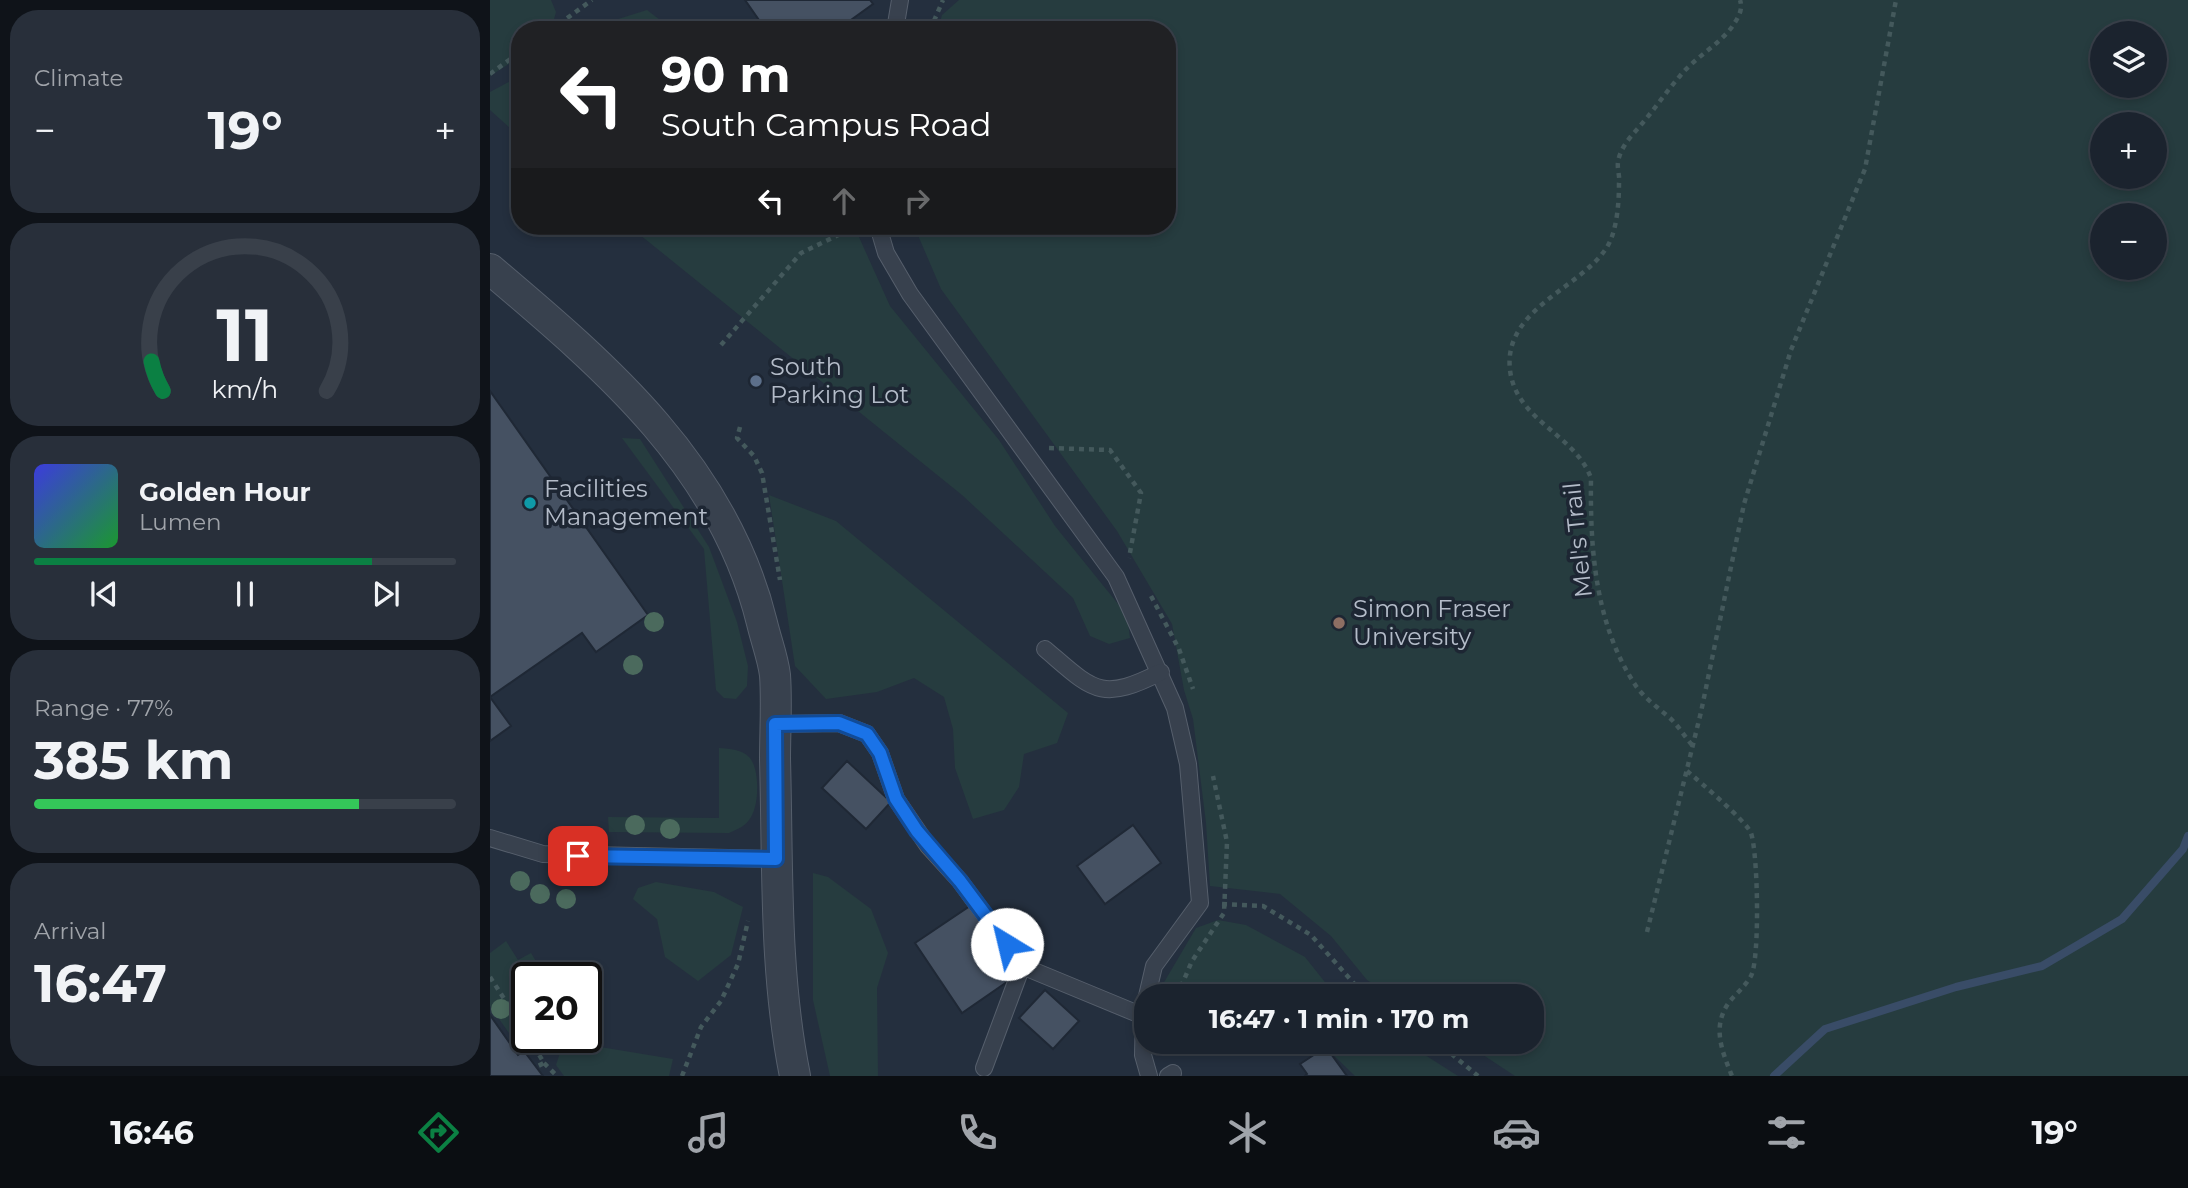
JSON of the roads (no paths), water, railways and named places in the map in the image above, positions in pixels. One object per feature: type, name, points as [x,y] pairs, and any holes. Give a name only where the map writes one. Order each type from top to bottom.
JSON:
[{"type":"street","points":[[490,269],[596,360],[650,416],[699,480],[732,535],[757,600],[775,673],[776,859],[781,993],[795,1076]]},
{"type":"lane","points":[[896,21],[900,0]]},
{"type":"lane","points":[[881,235],[886,253],[910,294],[1116,577],[1175,708],[1188,764],[1200,903],[1154,966],[1150,984]]},
{"type":"lane","points":[[1045,649],[1096,688],[1113,691],[1129,688],[1161,672]]},
{"type":"lane","points":[[775,724],[839,723],[867,734],[880,753],[896,799],[928,846],[960,881],[1023,965],[1134,1012]]},
{"type":"lane","points":[[490,838],[543,854],[776,859]]},
{"type":"lane","points":[[985,1068],[1023,965]]},
{"type":"lane","points":[[1143,1054],[1149,1076]]},
{"type":"waterway","points":[[1774,1076],[1825,1029],[1956,987],[2042,966],[2122,919],[2183,849],[2188,836]]},
{"type":"place","name":"South Parking Lot","points":[[756,381]]},
{"type":"place","name":"Facilities Management","points":[[530,503]]},
{"type":"place","name":"Simon Fraser University","points":[[1339,623]]}]
